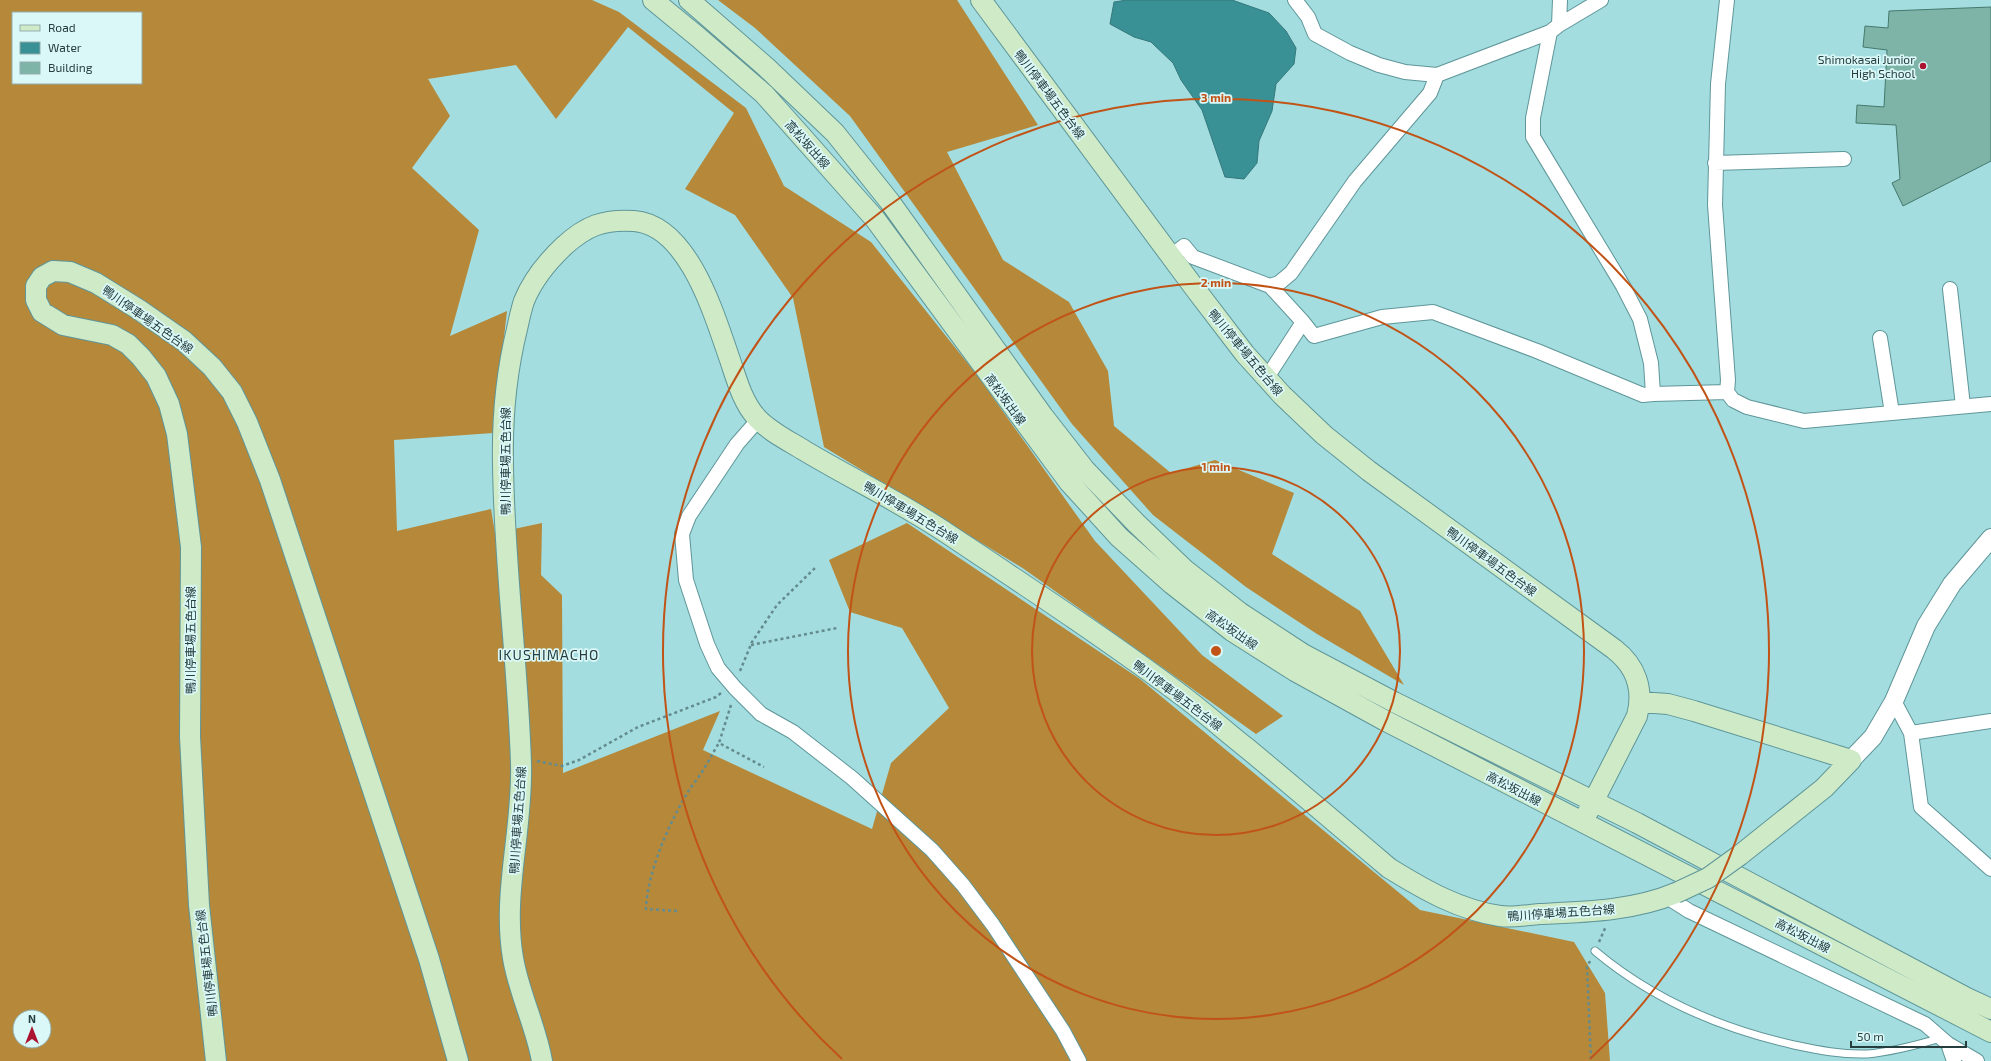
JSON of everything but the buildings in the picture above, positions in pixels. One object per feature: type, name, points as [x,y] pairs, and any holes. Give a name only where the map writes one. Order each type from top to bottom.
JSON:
[{"type":"main road","name":"高松坂出線","points":[[653,0],[764,94],[870,213],[1069,482],[1119,537],[1166,579],[1232,631],[1295,671],[1384,720],[1991,1032]]},
{"type":"main road","name":"高松坂出線","points":[[688,0],[766,67],[835,133],[890,202],[1043,416],[1085,470],[1136,523],[1185,570],[1239,612],[1303,654],[1394,702],[1594,802],[1967,998],[1991,1009]]},
{"type":"main road","name":"鴨川停車場五色台線","points":[[981,0],[1171,256],[1266,379],[1324,435],[1369,471],[1620,654],[1635,671],[1638,682],[1640,702],[1637,716],[1582,823]]},
{"type":"main road","name":"鴨川停車場五色台線","points":[[542,1061],[538,1038],[512,956],[511,897],[522,783],[503,498],[502,426],[507,378],[514,342],[524,302],[540,271],[556,253],[576,235],[590,226],[610,221],[631,220],[648,222],[664,232],[678,246],[696,277],[720,331],[747,405],[758,420],[773,432],[828,465],[924,518],[1095,633],[1184,697],[1389,868],[1420,888],[1462,906],[1500,916],[1613,909],[1644,904],[1671,895],[1708,878],[1740,855],[1824,788],[1851,760]]},
{"type":"main road","name":"鴨川停車場五色台線","points":[[216,1061],[199,905],[190,737],[191,547],[177,434],[169,404],[156,376],[141,357],[128,344],[112,335],[63,325],[42,312],[36,300],[36,286],[42,277],[53,270],[70,272],[96,282],[138,309],[184,342],[217,373],[232,392],[247,422],[270,480],[429,959],[458,1061]]},
{"type":"main road","points":[[1640,702],[1668,704],[1681,707],[1851,760]]},
{"type":"street","points":[[1295,0],[1308,17],[1315,34],[1350,53],[1379,65],[1405,72],[1437,75],[1554,29],[1601,0]]},
{"type":"street","points":[[1560,0],[1533,118],[1533,138],[1623,286],[1640,319],[1651,363],[1653,394]]},
{"type":"street","points":[[1727,0],[1718,84],[1715,205],[1728,392],[1733,400],[1747,407],[1804,421],[1991,404]]},
{"type":"street","points":[[1270,286],[1279,283],[1291,273],[1355,181],[1430,93],[1437,75]]},
{"type":"street","points":[[1715,163],[1844,159]]},
{"type":"street","points":[[1171,256],[1184,246],[1193,257],[1270,286],[1304,322],[1314,336],[1382,318],[1433,312],[1537,351],[1643,395],[1728,392]]},
{"type":"street","points":[[1950,289],[1963,406]]},
{"type":"street","points":[[1266,379],[1304,322]]},
{"type":"street","points":[[1880,338],[1892,413]]},
{"type":"street","points":[[758,420],[736,444],[689,516],[682,534],[686,580],[707,644],[718,668],[735,688],[761,714],[793,732],[852,778],[932,850],[963,885],[993,925],[1063,1031],[1079,1061]]},
{"type":"street","points":[[1851,760],[1873,737],[1894,701],[1926,626],[1952,584],[1991,538]]},
{"type":"street","points":[[1894,701],[1911,733],[1921,807],[1991,869]]},
{"type":"street","points":[[1911,733],[1991,721]]},
{"type":"street","points":[[1671,895],[1689,911],[1925,1024],[1945,1041],[1977,1061]]},
{"type":"street","points":[[1945,1041],[1954,1061]]},
{"type":"lane","points":[[1595,951],[1617,970],[1679,1004],[1722,1025],[1781,1042],[1825,1052],[1867,1054],[1945,1041]]},
{"type":"path","points":[[677,911],[646,909],[646,895],[658,858],[672,824],[688,792],[703,771],[718,743],[734,697],[735,688],[751,645],[776,604],[815,568]]},
{"type":"path","points":[[751,645],[837,628]]},
{"type":"path","points":[[521,756],[548,765],[562,766],[579,760],[638,727],[716,697],[727,689],[735,688]]},
{"type":"path","points":[[718,743],[764,767]]},
{"type":"path","points":[[1591,1061],[1587,967],[1613,909]]},
{"type":"shaded area","points":[[0,0],[592,0],[619,12],[746,108],[784,186],[871,242],[977,375],[1095,541],[1202,655],[1283,716],[1256,734],[1024,569],[824,447],[793,298],[735,215],[685,189],[734,113],[628,27],[556,119],[516,65],[428,79],[450,116],[412,168],[479,230],[450,336],[507,311],[493,433],[394,440],[397,531],[491,509],[495,533],[542,523],[541,575],[562,595],[563,773],[720,711],[703,750],[872,829],[891,763],[949,708],[902,628],[850,612],[829,560],[907,523],[1140,679],[1420,910],[1574,942],[1605,993],[1610,1061],[0,1061]]},
{"type":"shaded area","points":[[718,0],[957,0],[1038,125],[947,152],[1003,260],[1069,302],[1108,371],[1114,426],[1171,473],[1215,460],[1294,493],[1272,554],[1360,611],[1404,685],[1317,634],[1246,587],[1153,515],[1072,424],[850,116],[755,28]]},
{"type":"water","points":[[1127,0],[1232,0],[1269,13],[1286,31],[1296,48],[1294,64],[1276,84],[1272,111],[1259,141],[1257,163],[1244,179],[1225,177],[1202,110],[1181,80],[1173,63],[1151,42],[1134,37],[1110,24],[1114,2]]},
{"type":"place","name":"Shimokasai Junior High School","points":[[1923,66]]},
{"type":"district","name":"IKUSHIMACHO","points":[[549,654]]}]
